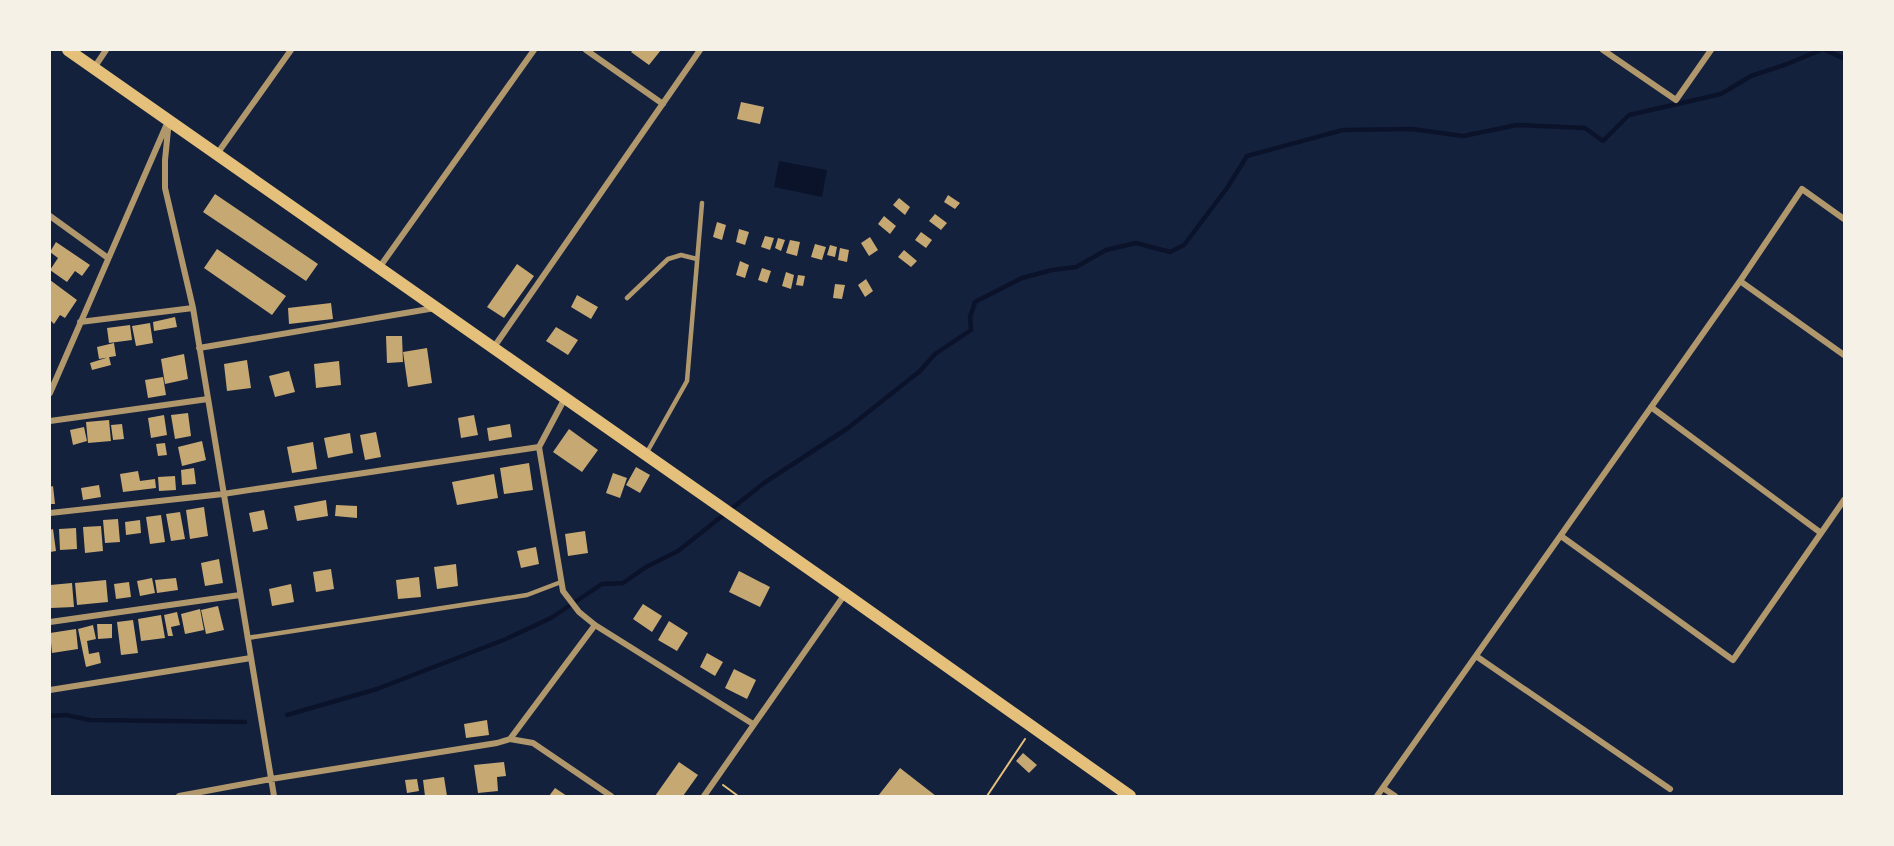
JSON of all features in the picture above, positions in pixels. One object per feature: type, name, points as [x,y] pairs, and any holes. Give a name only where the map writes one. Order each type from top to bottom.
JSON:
[{"type":"main road","points":[[68,50],[1130,796]]},
{"type":"street","points":[[94,68],[106,50]]},
{"type":"street","points":[[217,154],[291,50]]},
{"type":"street","points":[[379,267],[534,50]]},
{"type":"street","points":[[586,50],[663,104]]},
{"type":"street","points":[[494,348],[700,50]]},
{"type":"street","points":[[1604,50],[1676,100],[1711,50]]},
{"type":"street","points":[[50,391],[169,120]]},
{"type":"street","points":[[169,120],[165,188],[193,308],[274,796]]},
{"type":"street","points":[[1377,796],[1740,281],[1802,189],[1845,219]]},
{"type":"street","points":[[50,216],[108,258]]},
{"type":"street","points":[[1740,281],[1845,355]]},
{"type":"street","points":[[80,322],[193,308]]},
{"type":"street","points":[[199,348],[437,308]]},
{"type":"street","points":[[565,398],[539,447],[562,591],[579,612],[595,625],[753,724]]},
{"type":"street","points":[[50,420],[208,399]]},
{"type":"street","points":[[1651,407],[1821,533]]},
{"type":"street","points":[[50,513],[224,494],[539,447]]},
{"type":"street","points":[[1561,536],[1733,660],[1845,500]]},
{"type":"street","points":[[704,796],[845,594]]},
{"type":"street","points":[[50,622],[240,595]]},
{"type":"street","points":[[510,739],[595,625]]},
{"type":"street","points":[[1476,656],[1670,789]]},
{"type":"street","points":[[50,690],[251,658]]},
{"type":"street","points":[[179,796],[510,739],[534,743],[611,796]]},
{"type":"street","points":[[1383,788],[1395,796]]},
{"type":"lane","points":[[646,454],[687,381],[702,203]]},
{"type":"lane","points":[[627,298],[669,259],[681,255],[697,259]]},
{"type":"lane","points":[[247,638],[527,595],[561,582]]},
{"type":"path","points":[[987,796],[1035,728]]},
{"type":"path","points":[[716,780],[738,796]]},
{"type":"water","points":[[779,161],[827,170],[822,197],[774,187]]},
{"type":"building","points":[[633,50],[661,50],[649,65],[631,52]]},
{"type":"building","points":[[741,102],[764,107],[760,124],[737,119]]},
{"type":"building","points":[[215,194],[318,264],[306,281],[203,212]]},
{"type":"building","points":[[948,195],[960,203],[955,209],[944,202]]},
{"type":"building","points":[[899,198],[910,207],[905,215],[893,205]]},
{"type":"building","points":[[935,214],[947,223],[941,230],[929,221]]},
{"type":"building","points":[[884,216],[896,226],[890,234],[878,224]]},
{"type":"building","points":[[717,222],[726,225],[722,240],[713,237]]},
{"type":"building","points":[[739,229],[749,232],[745,245],[736,242]]},
{"type":"building","points":[[921,232],[932,240],[926,248],[915,240]]},
{"type":"building","points":[[765,236],[774,238],[770,250],[761,247]]},
{"type":"building","points":[[870,237],[878,250],[869,256],[861,243]]},
{"type":"building","points":[[778,238],[785,240],[781,251],[775,248]]},
{"type":"building","points":[[790,240],[800,242],[797,256],[786,253]]},
{"type":"building","points":[[56,242],[90,265],[82,276],[75,271],[67,282],[50,270],[58,258],[50,252]]},
{"type":"building","points":[[815,244],[826,247],[822,260],[811,257]]},
{"type":"building","points":[[830,245],[837,247],[835,257],[827,255]]},
{"type":"building","points":[[840,248],[849,250],[847,262],[838,260]]},
{"type":"building","points":[[217,249],[286,296],[272,315],[204,268]]},
{"type":"building","points":[[904,250],[917,261],[911,267],[898,257]]},
{"type":"building","points":[[740,261],[749,265],[745,278],[736,275]]},
{"type":"building","points":[[517,264],[534,276],[504,318],[487,307]]},
{"type":"building","points":[[762,268],[771,271],[767,283],[758,280]]},
{"type":"building","points":[[786,272],[794,275],[791,289],[782,286]]},
{"type":"building","points":[[798,275],[805,276],[803,286],[796,285]]},
{"type":"building","points":[[866,279],[873,291],[865,297],[858,285]]},
{"type":"building","points":[[50,280],[77,300],[65,318],[60,315],[54,324],[50,320]]},
{"type":"building","points":[[835,284],[845,285],[842,299],[833,298]]},
{"type":"building","points":[[577,295],[598,307],[591,319],[571,307]]},
{"type":"building","points":[[331,303],[333,319],[289,324],[288,308]]},
{"type":"building","points":[[175,317],[177,327],[154,331],[153,322]]},
{"type":"building","points":[[150,323],[153,343],[136,346],[132,326]]},
{"type":"building","points":[[130,325],[132,340],[109,343],[107,328]]},
{"type":"building","points":[[556,327],[578,340],[568,355],[546,341]]},
{"type":"building","points":[[386,336],[402,336],[403,362],[387,363]]},
{"type":"building","points":[[114,343],[116,356],[99,359],[97,347]]},
{"type":"building","points":[[427,348],[432,383],[408,387],[403,352]]},
{"type":"building","points":[[184,354],[188,379],[165,384],[161,359]]},
{"type":"building","points":[[109,357],[111,365],[92,370],[90,363]]},
{"type":"building","points":[[247,360],[251,388],[227,391],[224,364]]},
{"type":"building","points":[[339,361],[341,385],[316,388],[314,364]]},
{"type":"building","points":[[289,371],[295,392],[275,397],[269,376]]},
{"type":"building","points":[[163,377],[166,395],[148,398],[145,380]]},
{"type":"building","points":[[188,413],[191,436],[175,439],[171,415]]},
{"type":"building","points":[[164,415],[167,435],[151,438],[148,418]]},
{"type":"building","points":[[474,415],[478,435],[461,438],[458,418]]},
{"type":"building","points":[[109,420],[111,441],[88,443],[86,422]]},
{"type":"building","points":[[122,424],[124,439],[113,440],[111,425]]},
{"type":"building","points":[[510,424],[512,437],[489,441],[487,428]]},
{"type":"building","points":[[84,427],[87,441],[73,445],[70,430]]},
{"type":"building","points":[[569,429],[598,450],[582,472],[553,452]]},
{"type":"building","points":[[376,432],[381,457],[365,460],[360,435]]},
{"type":"building","points":[[350,433],[353,453],[328,458],[324,438]]},
{"type":"building","points":[[202,441],[206,460],[182,466],[178,447]]},
{"type":"building","points":[[313,442],[317,469],[292,473],[287,447]]},
{"type":"building","points":[[165,443],[167,455],[158,456],[156,444]]},
{"type":"building","points":[[529,463],[533,490],[504,494],[500,468]]},
{"type":"building","points":[[636,467],[650,475],[640,493],[626,485]]},
{"type":"building","points":[[194,468],[196,484],[182,485],[181,470]]},
{"type":"building","points":[[138,471],[140,481],[155,479],[156,488],[123,492],[120,474]]},
{"type":"building","points":[[613,473],[627,478],[620,498],[606,493]]},
{"type":"building","points":[[494,474],[498,498],[457,505],[452,482]]},
{"type":"building","points":[[175,476],[176,490],[159,491],[158,477]]},
{"type":"building","points":[[99,485],[101,497],[83,500],[81,488]]},
{"type":"building","points":[[53,486],[55,504],[50,504],[50,487]]},
{"type":"building","points":[[326,500],[328,516],[297,521],[294,506]]},
{"type":"building","points":[[336,505],[357,506],[357,518],[335,516]]},
{"type":"building","points":[[204,507],[208,536],[190,539],[186,510]]},
{"type":"building","points":[[264,510],[268,529],[253,532],[249,513]]},
{"type":"building","points":[[180,512],[185,539],[171,541],[166,514]]},
{"type":"building","points":[[161,515],[165,542],[150,544],[146,517]]},
{"type":"building","points":[[118,519],[120,542],[105,543],[103,520]]},
{"type":"building","points":[[140,520],[141,533],[126,535],[125,522]]},
{"type":"building","points":[[101,526],[103,551],[85,553],[83,527]]},
{"type":"building","points":[[76,528],[77,549],[60,550],[59,529]]},
{"type":"building","points":[[53,529],[56,551],[50,552],[50,530]]},
{"type":"building","points":[[585,531],[588,553],[568,556],[565,534]]},
{"type":"building","points":[[536,547],[539,564],[521,568],[517,551]]},
{"type":"building","points":[[219,559],[223,583],[205,586],[201,563]]},
{"type":"building","points":[[456,564],[458,586],[437,589],[434,567]]},
{"type":"building","points":[[331,569],[334,589],[316,592],[313,572]]},
{"type":"building","points":[[739,571],[770,587],[760,607],[729,592]]},
{"type":"building","points":[[419,577],[421,597],[398,599],[396,580]]},
{"type":"building","points":[[152,578],[155,593],[140,596],[137,581]]},
{"type":"building","points":[[176,578],[178,590],[157,593],[155,580]]},
{"type":"building","points":[[106,580],[108,602],[77,605],[75,583]]},
{"type":"building","points":[[129,582],[131,597],[116,599],[114,584]]},
{"type":"building","points":[[72,583],[74,607],[51,608],[50,585]]},
{"type":"building","points":[[291,584],[294,602],[272,606],[269,589]]},
{"type":"building","points":[[643,604],[662,616],[652,632],[633,619]]},
{"type":"building","points":[[218,606],[224,630],[206,634],[201,610]]},
{"type":"building","points":[[200,609],[204,630],[185,634],[181,614]]},
{"type":"building","points":[[177,612],[180,625],[171,627],[173,636],[168,636],[164,615]]},
{"type":"building","points":[[161,615],[165,638],[141,641],[138,619]]},
{"type":"building","points":[[133,620],[138,653],[121,655],[117,622]]},
{"type":"building","points":[[669,621],[688,633],[677,651],[658,640]]},
{"type":"building","points":[[97,624],[112,624],[112,638],[98,639]]},
{"type":"building","points":[[93,625],[96,639],[87,641],[89,654],[99,652],[101,663],[86,667],[78,629]]},
{"type":"building","points":[[76,629],[78,649],[52,653],[50,633]]},
{"type":"building","points":[[707,653],[723,662],[715,676],[700,667]]},
{"type":"building","points":[[734,669],[756,680],[747,699],[725,688]]},
{"type":"building","points":[[487,720],[489,735],[466,738],[464,724]]},
{"type":"building","points":[[1023,753],[1037,765],[1029,773],[1016,761]]},
{"type":"building","points":[[504,762],[506,776],[497,777],[498,791],[478,793],[474,765]]},
{"type":"building","points":[[679,762],[698,775],[683,796],[655,796]]},
{"type":"building","points":[[900,768],[936,796],[878,796]]},
{"type":"building","points":[[444,777],[447,796],[425,796],[423,780]]},
{"type":"building","points":[[417,779],[419,791],[407,793],[405,780]]},
{"type":"building","points":[[555,788],[567,796],[549,796]]},
{"type":"waterway","points":[[287,715],[377,689],[506,639],[551,618],[602,584],[623,583],[646,567],[678,551],[764,483],[848,428],[920,371],[935,354],[971,330],[970,317],[975,302],[1022,278],[1052,270],[1076,267],[1106,250],[1136,243],[1170,252],[1184,245],[1227,188],[1247,156],[1343,130],[1412,129],[1463,136],[1517,125],[1585,128],[1603,141],[1629,115],[1721,94],[1751,76],[1821,50]]},
{"type":"waterway","points":[[1825,50],[1843,58],[1844,56]]},
{"type":"waterway","points":[[50,716],[66,715],[90,720],[245,722]]}]
